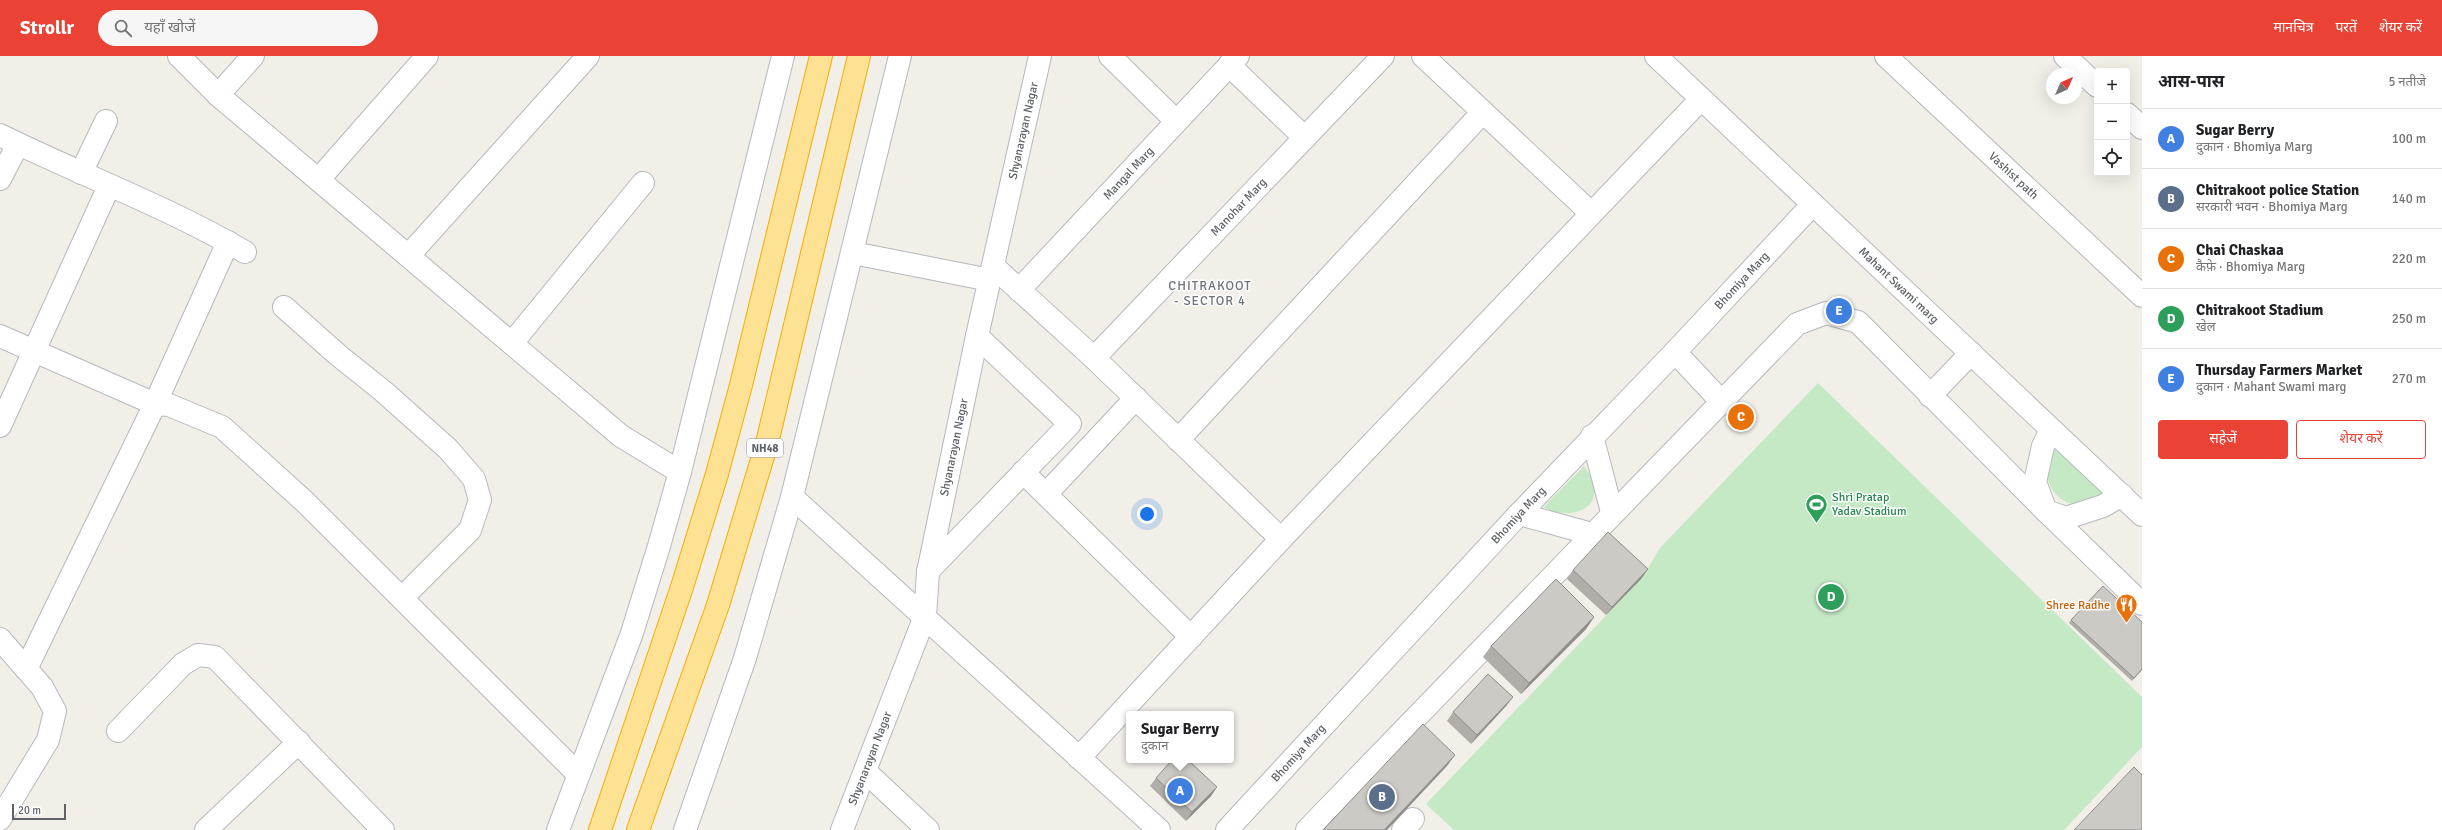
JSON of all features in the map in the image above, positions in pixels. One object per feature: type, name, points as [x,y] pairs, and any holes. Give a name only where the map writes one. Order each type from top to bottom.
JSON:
[{"type":"highway","points":[[600,830],[682,587],[717,474],[741,386],[820,56]]},
{"type":"highway","name":"NH48","points":[[638,830],[718,605],[767,443],[859,56]]},
{"type":"street","points":[[179,56],[218,95],[409,255],[621,436],[680,472]]},
{"type":"street","points":[[218,95],[253,56]]},
{"type":"street","points":[[319,180],[427,56]]},
{"type":"street","points":[[409,255],[588,56]]},
{"type":"street","points":[[558,830],[632,633],[680,472],[783,56]]},
{"type":"street","points":[[685,830],[745,658],[792,497],[853,253],[900,56]]},
{"type":"street","name":"Shyanarayan Nagar","points":[[842,830],[866,772],[925,616],[928,572],[977,336],[1040,56]]},
{"type":"street","points":[[1110,56],[1176,121]]},
{"type":"street","name":"Manohar Marg","points":[[1094,358],[1383,56]]},
{"type":"street","points":[[1423,56],[1591,213]]},
{"type":"street","name":"Mahant Swami marg","points":[[1656,56],[2142,515]]},
{"type":"street","name":"Vashist path","points":[[1886,56],[2142,296]]},
{"type":"street","points":[[2065,56],[2094,83]]},
{"type":"street","points":[[1233,61],[1305,138]]},
{"type":"street","name":"Mangal Marg","points":[[1019,290],[1233,61]]},
{"type":"street","points":[[1079,758],[1282,540],[1591,213],[1701,99]]},
{"type":"street","points":[[1178,440],[1483,112]]},
{"type":"street","points":[[2130,117],[2142,128]]},
{"type":"street","points":[[82,173],[106,121]]},
{"type":"street","points":[[0,179],[9,139],[184,219],[237,247],[155,404],[26,669]]},
{"type":"street","points":[[512,343],[643,183]]},
{"type":"street","points":[[0,426],[109,186]]},
{"type":"street","name":"Bhomiya Marg","points":[[1227,830],[1519,514],[1592,436],[1675,352],[1812,204]]},
{"type":"street","points":[[853,253],[991,273],[1019,290],[1094,358],[1282,540]]},
{"type":"street","points":[[284,307],[338,355],[383,390],[448,449],[474,479],[480,500],[470,530],[402,598]]},
{"type":"street","points":[[1307,830],[1612,512],[1797,324],[1826,313],[1858,322],[1930,396],[2142,604]]},
{"type":"street","points":[[0,336],[155,404],[169,405],[222,427],[304,501],[578,774]]},
{"type":"street","points":[[928,572],[1070,424],[977,336]]},
{"type":"street","points":[[1675,352],[1721,401]]},
{"type":"street","points":[[1930,396],[1971,353]]},
{"type":"street","points":[[1046,494],[1136,398]]},
{"type":"street","points":[[2051,430],[2043,446],[2035,482],[2046,511],[2066,518],[2103,506],[2122,495]]},
{"type":"street","points":[[1592,436],[1612,512]]},
{"type":"street","points":[[1023,472],[1191,637]]},
{"type":"street","points":[[792,497],[925,616],[1159,830]]},
{"type":"street","points":[[1519,514],[1592,534]]},
{"type":"street","points":[[0,639],[42,687],[55,711],[48,740],[0,819]]},
{"type":"street","points":[[118,731],[183,664],[198,655],[215,657],[299,742],[382,830]]},
{"type":"street","points":[[206,830],[299,742]]},
{"type":"street","points":[[866,772],[928,830]]},
{"type":"green space","points":[[1818,383],[2142,697],[2142,747],[2064,830],[1454,830],[1426,804],[1642,578],[1660,548]]},
{"type":"green space","points":[[2054,448],[2103,492],[2090,501],[2077,504],[2070,503],[2057,496],[2049,484],[2047,476],[2049,458]]},
{"type":"green space","points":[[1584,466],[1590,475],[1594,486],[1594,495],[1591,502],[1578,512],[1569,513],[1552,511],[1544,507]]},
{"type":"building","points":[[1608,532],[1648,569],[1612,607],[1573,570]]},
{"type":"building","points":[[1556,579],[1594,617],[1529,683],[1491,646]]},
{"type":"building","points":[[2103,586],[2142,622],[2142,669],[2134,678],[2071,620]]},
{"type":"building","points":[[1488,674],[1513,697],[1477,735],[1453,712]]},
{"type":"building","points":[[1423,724],[1455,755],[1384,830],[1323,830]]},
{"type":"building","points":[[1169,763],[1191,763],[1217,787],[1192,812],[1156,778]]},
{"type":"building","points":[[2134,767],[2142,775],[2142,830],[2074,830]]},
{"type":"place","name":"Thursday Farmers Market","points":[[1839,311]]},
{"type":"place","name":"Chai Chaskaa","points":[[1741,417]]},
{"type":"place","name":"Shri Pratap Yadav Stadium","points":[[1817,524]]},
{"type":"place","name":"Chitrakoot Stadium","points":[[1831,597]]},
{"type":"place","name":"Shree Radhe","points":[[2126,624]]},
{"type":"place","name":"Sugar Berry","points":[[1180,791]]},
{"type":"place","name":"Chitrakoot police Station","points":[[1382,797]]},
{"type":"district","name":"CHITRAKOOT - SECTOR 4","points":[[1210,294]]}]
